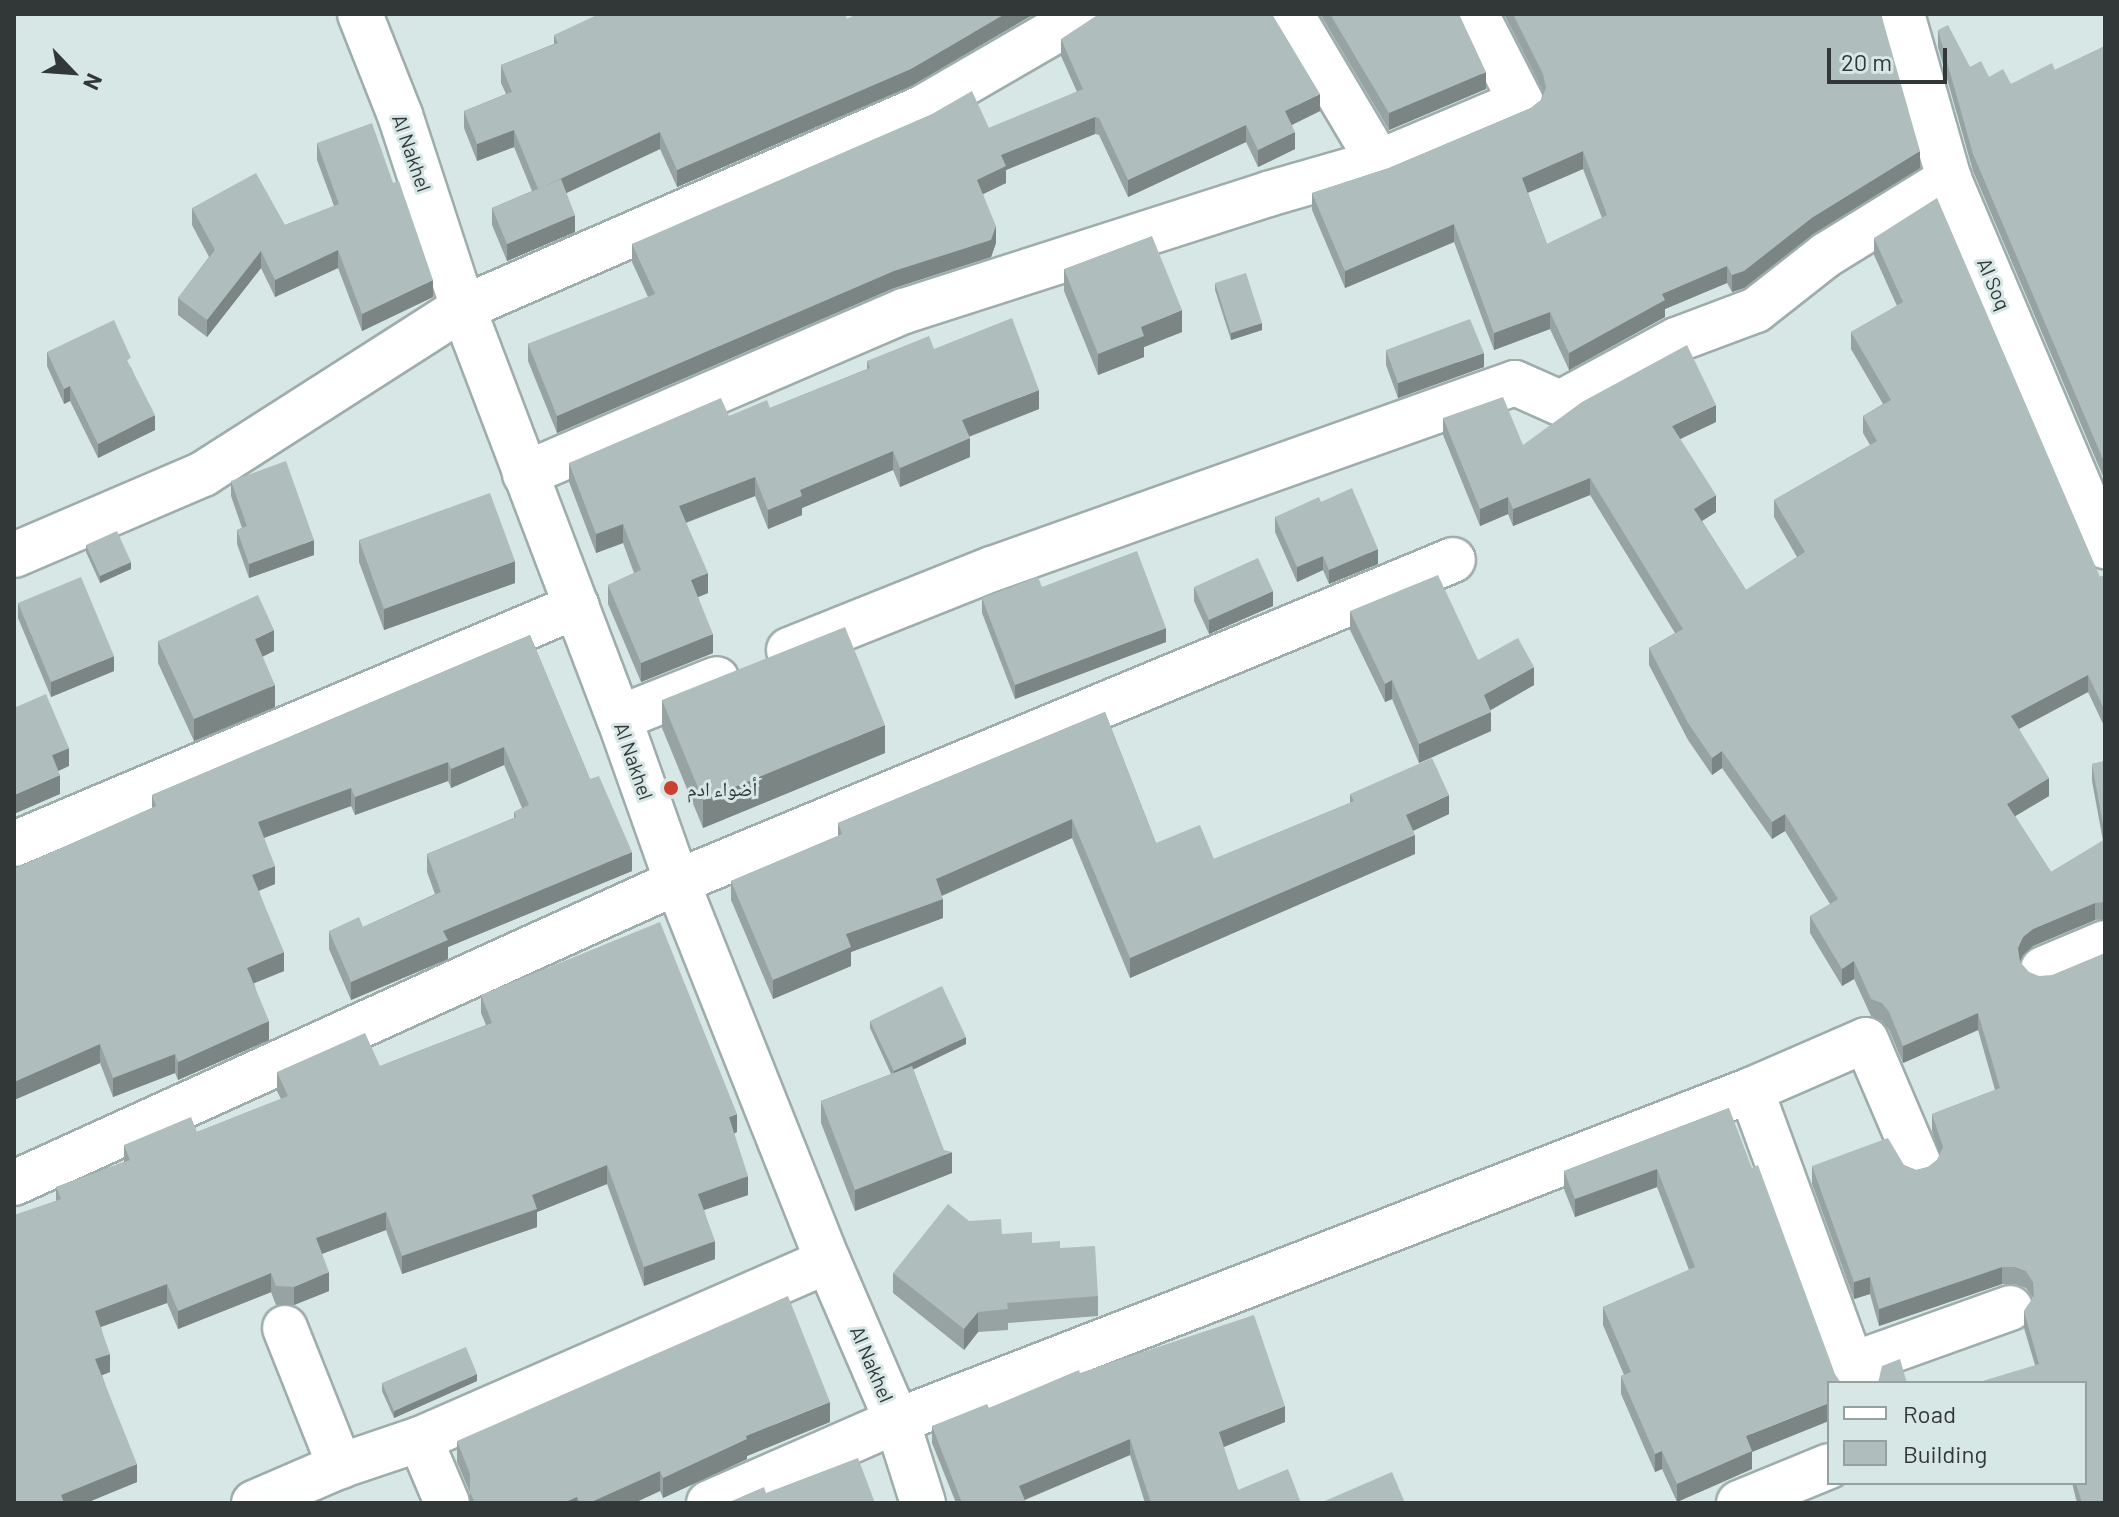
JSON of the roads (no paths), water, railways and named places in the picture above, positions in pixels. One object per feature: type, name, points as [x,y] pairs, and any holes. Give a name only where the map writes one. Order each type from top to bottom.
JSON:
[{"type":"street","name":"Al Nakhel","points":[[360,14],[400,115],[463,308],[619,718],[677,882],[828,1261],[897,1421],[923,1503]]},
{"type":"street","points":[[1291,14],[1379,162]]},
{"type":"street","points":[[525,474],[904,311],[1268,194],[1379,162],[1521,102],[1476,14]]},
{"type":"street","name":"Al Soq","points":[[1902,14],[1949,179],[2105,546]]},
{"type":"street","points":[[14,555],[203,474],[463,308],[922,108],[1064,18]]},
{"type":"street","points":[[619,718],[992,569],[1515,383],[1560,403],[1676,340],[1756,310],[1826,255],[1949,179]]},
{"type":"street","points":[[14,1183],[677,882],[1453,560]]},
{"type":"street","points":[[14,844],[577,606]]},
{"type":"street","points":[[2043,969],[2105,943]]},
{"type":"street","points":[[709,1503],[897,1421],[1751,1090],[1866,1040],[1918,1162]]},
{"type":"street","points":[[1751,1090],[1854,1374],[2010,1308]]},
{"type":"street","points":[[254,1503],[340,1466],[420,1439],[828,1261]]},
{"type":"street","points":[[285,1328],[340,1466]]},
{"type":"street","points":[[420,1439],[447,1503]]},
{"type":"street","points":[[1739,1503],[1827,1467]]},
{"type":"place","name":"أضواء ادم","points":[[671,788]]}]
